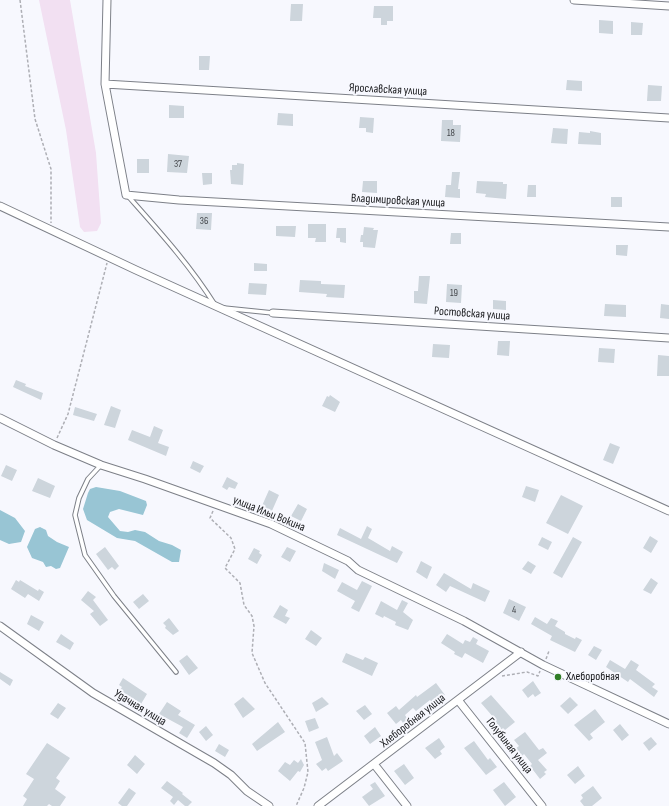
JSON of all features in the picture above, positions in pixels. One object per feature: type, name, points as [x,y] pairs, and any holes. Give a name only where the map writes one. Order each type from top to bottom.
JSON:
[{"type":"street","points":[[107,0],[105,84],[126,195]]},
{"type":"street","points":[[574,0],[669,6]]},
{"type":"street","name":"Ярославская улица","points":[[105,84],[669,118]]},
{"type":"street","name":"Владимировская улица","points":[[126,195],[187,200],[669,227]]},
{"type":"street","points":[[0,206],[108,258],[669,511]]},
{"type":"street","name":"Ростовская улица","points":[[273,312],[669,338]]},
{"type":"street","name":"улица Ильи Вокина","points":[[0,418],[54,445],[101,465],[145,479],[271,524],[348,561],[358,570],[414,596],[543,665],[669,724]]},
{"type":"street","name":"Удачная улица","points":[[0,626],[93,693],[214,763],[231,775],[247,791],[269,806]]},
{"type":"street","name":"Хлеборобная улица","points":[[318,806],[521,652]]},
{"type":"street","name":"Голубиная улица","points":[[458,700],[542,806]]},
{"type":"street","points":[[374,764],[407,806]]},
{"type":"lane","points":[[126,195],[158,229],[202,283],[217,307],[273,312]]},
{"type":"lane","points":[[101,465],[88,479],[79,498],[75,515],[85,555],[114,596],[176,672]]},
{"type":"path","points":[[20,0],[35,119],[51,169],[51,231]]},
{"type":"path","points":[[54,445],[68,414],[108,258]]},
{"type":"path","points":[[215,505],[210,518],[230,538],[235,549],[226,568],[240,583],[244,605],[252,616],[254,626],[252,653],[265,683],[305,743],[308,772],[304,788],[296,806]]},
{"type":"path","points":[[496,680],[502,676],[526,672],[538,676],[549,651]]},
{"type":"shaded area","points":[[39,0],[70,0],[96,153],[101,223],[97,231],[84,232],[80,227],[66,130]]},
{"type":"water","points":[[96,487],[120,491],[146,501],[147,505],[143,515],[119,509],[110,512],[108,517],[120,531],[128,532],[135,530],[145,532],[159,541],[172,545],[181,550],[179,562],[172,562],[135,541],[117,538],[87,520],[83,509],[90,489]]},
{"type":"water","points":[[0,510],[15,518],[25,531],[21,542],[9,544],[0,540]]},
{"type":"water","points":[[40,527],[46,530],[48,536],[69,547],[60,568],[56,569],[51,566],[46,567],[43,562],[32,558],[27,547],[35,529]]},
{"type":"building","points":[[291,4],[303,4],[302,21],[290,21]]},
{"type":"building","points":[[374,6],[393,6],[393,21],[387,21],[387,25],[381,25],[381,18],[373,18]]},
{"type":"building","points":[[599,20],[613,21],[613,34],[599,33]]},
{"type":"building","points":[[631,22],[643,23],[642,35],[631,35]]},
{"type":"building","points":[[199,56],[210,56],[209,70],[199,70]]},
{"type":"building","points":[[567,80],[582,81],[582,91],[566,90]]},
{"type":"building","points":[[648,85],[662,86],[661,101],[647,101]]},
{"type":"building","points":[[169,105],[184,106],[184,118],[169,118]]},
{"type":"building","points":[[278,113],[293,114],[293,126],[277,125]]},
{"type":"building","points":[[360,117],[374,118],[373,133],[366,132],[366,128],[359,128]]},
{"type":"building","points":[[442,120],[453,120],[453,125],[461,125],[460,142],[441,141]]},
{"type":"building","points":[[553,128],[568,129],[567,144],[551,143]]},
{"type":"building","points":[[590,131],[601,133],[601,145],[578,144],[579,132],[590,133]]},
{"type":"building","points":[[168,154],[189,156],[187,173],[167,172]]},
{"type":"building","points":[[137,159],[149,159],[149,173],[137,173]]},
{"type":"building","points":[[237,163],[244,164],[243,185],[231,184],[230,170],[232,170],[232,165],[237,165]]},
{"type":"building","points":[[452,172],[460,172],[458,189],[460,189],[460,198],[445,197],[446,185],[451,185]]},
{"type":"building","points":[[202,173],[212,173],[212,184],[203,185]]},
{"type":"building","points":[[363,181],[377,181],[377,193],[362,192]]},
{"type":"building","points":[[477,181],[503,182],[503,184],[507,184],[506,199],[485,197],[486,194],[476,193]]},
{"type":"building","points":[[528,185],[536,185],[536,197],[527,197]]},
{"type":"building","points":[[611,197],[622,197],[622,207],[611,207]]},
{"type":"building","points":[[197,213],[212,213],[211,230],[196,229]]},
{"type":"building","points":[[308,224],[326,224],[326,242],[315,242],[316,238],[308,238]]},
{"type":"building","points":[[276,226],[296,226],[295,237],[276,236]]},
{"type":"building","points":[[364,227],[378,230],[375,248],[363,247],[363,242],[360,242]]},
{"type":"building","points":[[337,228],[346,228],[346,243],[340,242],[340,238],[336,238]]},
{"type":"building","points":[[451,233],[461,233],[461,244],[450,244]]},
{"type":"building","points":[[616,245],[628,245],[627,256],[616,255]]},
{"type":"building","points":[[254,263],[267,264],[267,271],[254,271]]},
{"type":"building","points":[[419,276],[430,276],[427,304],[414,303],[414,291],[418,291]]},
{"type":"building","points":[[300,280],[321,281],[321,284],[345,285],[344,298],[326,297],[327,294],[299,292]]},
{"type":"building","points":[[249,283],[267,284],[266,295],[248,294]]},
{"type":"building","points":[[447,284],[462,285],[461,303],[446,302]]},
{"type":"building","points":[[493,300],[506,301],[506,310],[493,309]]},
{"type":"building","points":[[605,304],[626,305],[626,317],[604,316]]},
{"type":"building","points":[[661,304],[669,305],[669,319],[660,318]]},
{"type":"building","points":[[498,341],[510,341],[509,356],[497,355]]},
{"type":"building","points":[[433,344],[450,345],[449,358],[432,357]]},
{"type":"building","points":[[599,348],[615,349],[614,363],[598,362]]},
{"type":"building","points":[[658,355],[669,356],[669,376],[657,376]]},
{"type":"building","points":[[16,380],[26,384],[25,386],[43,393],[41,400],[13,387]]},
{"type":"building","points":[[330,395],[340,402],[335,412],[322,406],[327,396],[329,397]]},
{"type":"building","points":[[111,406],[121,410],[115,428],[104,425]]},
{"type":"building","points":[[75,407],[97,414],[94,421],[73,415]]},
{"type":"building","points":[[154,426],[163,430],[158,443],[169,447],[166,456],[128,440],[132,430],[150,437]]},
{"type":"building","points":[[610,443],[620,447],[613,464],[603,460]]},
{"type":"building","points":[[193,461],[204,466],[200,473],[190,468]]},
{"type":"building","points":[[6,465],[17,470],[12,481],[1,476]]},
{"type":"building","points":[[227,477],[238,483],[235,489],[229,487],[227,490],[222,487]]},
{"type":"building","points":[[38,478],[55,486],[50,498],[32,491]]},
{"type":"building","points":[[526,486],[539,490],[535,502],[522,497]]},
{"type":"building","points":[[269,490],[279,495],[271,513],[261,508]]},
{"type":"building","points":[[561,495],[583,506],[568,534],[546,523]]},
{"type":"building","points":[[298,504],[307,509],[301,521],[291,516]]},
{"type":"building","points":[[367,526],[372,529],[368,538],[390,551],[392,546],[403,552],[397,563],[337,535],[340,528],[361,539]]},
{"type":"building","points":[[650,536],[658,541],[651,553],[643,548]]},
{"type":"building","points":[[542,537],[552,542],[548,550],[538,545]]},
{"type":"building","points":[[573,537],[582,542],[562,578],[553,573]]},
{"type":"building","points":[[105,547],[119,566],[115,570],[112,567],[108,570],[96,554]]},
{"type":"building","points":[[287,547],[296,551],[290,562],[281,557]]},
{"type":"building","points":[[254,548],[260,551],[259,553],[262,555],[257,564],[248,559]]},
{"type":"building","points":[[421,561],[432,567],[427,579],[416,572]]},
{"type":"building","points":[[528,561],[536,566],[531,574],[522,569]]},
{"type":"building","points":[[324,563],[339,570],[335,579],[322,571]]},
{"type":"building","points":[[444,573],[471,589],[473,583],[490,591],[485,602],[450,586],[446,592],[436,585]]},
{"type":"building","points":[[651,578],[658,583],[651,594],[643,590]]},
{"type":"building","points":[[16,580],[19,582],[20,580],[38,591],[39,589],[44,592],[39,601],[28,594],[25,598],[11,589]]},
{"type":"building","points":[[362,581],[372,586],[359,612],[351,608],[355,601],[337,591],[342,582],[357,590]]},
{"type":"building","points":[[88,591],[96,597],[93,600],[108,620],[100,626],[90,614],[94,611],[81,600]]},
{"type":"building","points":[[143,594],[149,601],[139,609],[133,602]]},
{"type":"building","points":[[509,599],[526,607],[519,621],[503,613]]},
{"type":"building","points":[[402,600],[408,603],[403,612],[413,620],[408,630],[395,625],[396,622],[384,616],[383,618],[375,614],[381,601],[397,610]]},
{"type":"building","points":[[280,605],[288,610],[285,616],[290,618],[286,624],[273,617]]},
{"type":"building","points":[[31,615],[44,622],[39,631],[27,624]]},
{"type":"building","points":[[535,617],[547,624],[551,618],[558,621],[555,626],[565,632],[565,634],[575,639],[576,637],[582,640],[575,652],[550,640],[552,636],[531,624]]},
{"type":"building","points":[[169,618],[179,631],[173,635],[165,628],[166,626],[163,623]]},
{"type":"building","points":[[311,630],[322,638],[316,646],[305,639]]},
{"type":"building","points":[[61,634],[74,643],[70,650],[56,642]]},
{"type":"building","points":[[447,634],[463,644],[465,640],[470,642],[473,637],[478,640],[476,644],[489,651],[483,663],[465,653],[462,658],[454,654],[455,652],[441,643]]},
{"type":"building","points":[[594,646],[602,650],[596,660],[588,655]]},
{"type":"building","points":[[346,653],[363,660],[365,657],[378,663],[372,676],[342,662]]},
{"type":"building","points":[[187,655],[198,668],[189,675],[179,661]]},
{"type":"building","points":[[610,660],[625,669],[631,660],[639,665],[636,670],[655,684],[652,687],[658,691],[654,697],[630,679],[628,682],[606,667]]},
{"type":"building","points":[[0,672],[13,680],[10,686],[0,679]]},
{"type":"building","points":[[123,678],[147,694],[141,704],[120,690],[122,687],[119,685]]},
{"type":"building","points":[[533,681],[541,693],[535,697],[533,694],[528,698],[522,690]]},
{"type":"building","points":[[436,683],[445,695],[434,704],[430,700],[416,711],[413,708],[405,715],[408,720],[403,723],[401,720],[396,724],[387,713],[396,706],[399,710],[416,695],[417,697]]},
{"type":"building","points":[[491,695],[515,722],[505,730],[503,728],[501,730],[492,720],[494,718],[481,703]]},
{"type":"building","points":[[243,697],[255,709],[243,718],[234,704]]},
{"type":"building","points":[[322,697],[329,704],[316,712],[312,703]]},
{"type":"building","points":[[570,697],[578,705],[568,714],[560,706]]},
{"type":"building","points":[[167,702],[181,711],[178,715],[195,725],[187,738],[179,733],[183,727],[159,714]]},
{"type":"building","points":[[58,703],[66,708],[58,719],[50,714]]},
{"type":"building","points":[[365,705],[372,714],[364,720],[356,711]]},
{"type":"building","points":[[595,709],[605,722],[590,734],[593,738],[589,741],[574,725]]},
{"type":"building","points":[[315,718],[319,728],[309,732],[305,721]]},
{"type":"building","points":[[278,722],[285,732],[257,751],[252,744]]},
{"type":"building","points":[[620,724],[629,735],[622,741],[613,730]]},
{"type":"building","points":[[206,726],[213,735],[206,741],[199,732]]},
{"type":"building","points":[[375,727],[381,736],[370,744],[364,736]]},
{"type":"building","points":[[525,732],[539,750],[543,748],[547,753],[538,760],[547,770],[544,772],[546,774],[540,779],[530,766],[532,764],[524,754],[521,757],[515,749],[519,746],[514,740]]},
{"type":"building","points":[[327,737],[334,756],[337,753],[343,761],[328,771],[326,768],[322,771],[316,764],[322,760],[315,742]]},
{"type":"building","points":[[651,737],[657,744],[649,751],[643,743]]},
{"type":"building","points":[[439,738],[445,747],[440,751],[442,754],[435,759],[425,748]]},
{"type":"building","points":[[474,741],[488,760],[490,758],[497,767],[486,775],[464,748]]},
{"type":"building","points":[[47,743],[70,758],[56,778],[60,781],[55,789],[66,797],[60,806],[52,806],[49,804],[47,806],[23,806],[27,799],[23,796],[34,779],[26,774]]},
{"type":"building","points":[[219,744],[229,750],[225,757],[215,751]]},
{"type":"building","points":[[135,755],[145,764],[137,774],[127,765]]},
{"type":"building","points":[[301,759],[304,765],[300,772],[298,771],[290,781],[278,771],[285,762],[290,765],[294,760],[298,763]]},
{"type":"building","points":[[404,764],[414,778],[405,785],[394,771]]},
{"type":"building","points":[[578,766],[585,776],[575,784],[567,775]]},
{"type":"building","points":[[167,781],[192,802],[188,806],[185,806],[178,800],[174,805],[170,801],[173,797],[161,788]]},
{"type":"building","points":[[375,782],[385,796],[369,806],[362,797],[373,789],[370,785]]},
{"type":"building","points":[[504,782],[516,797],[505,806],[493,790]]},
{"type":"building","points":[[593,786],[602,798],[592,806],[584,806],[580,801],[583,798],[581,795]]},
{"type":"building","points":[[129,788],[136,793],[127,806],[122,806],[118,803]]},
{"type":"place","name":"Хлеборобная","points":[[558,677]]}]
